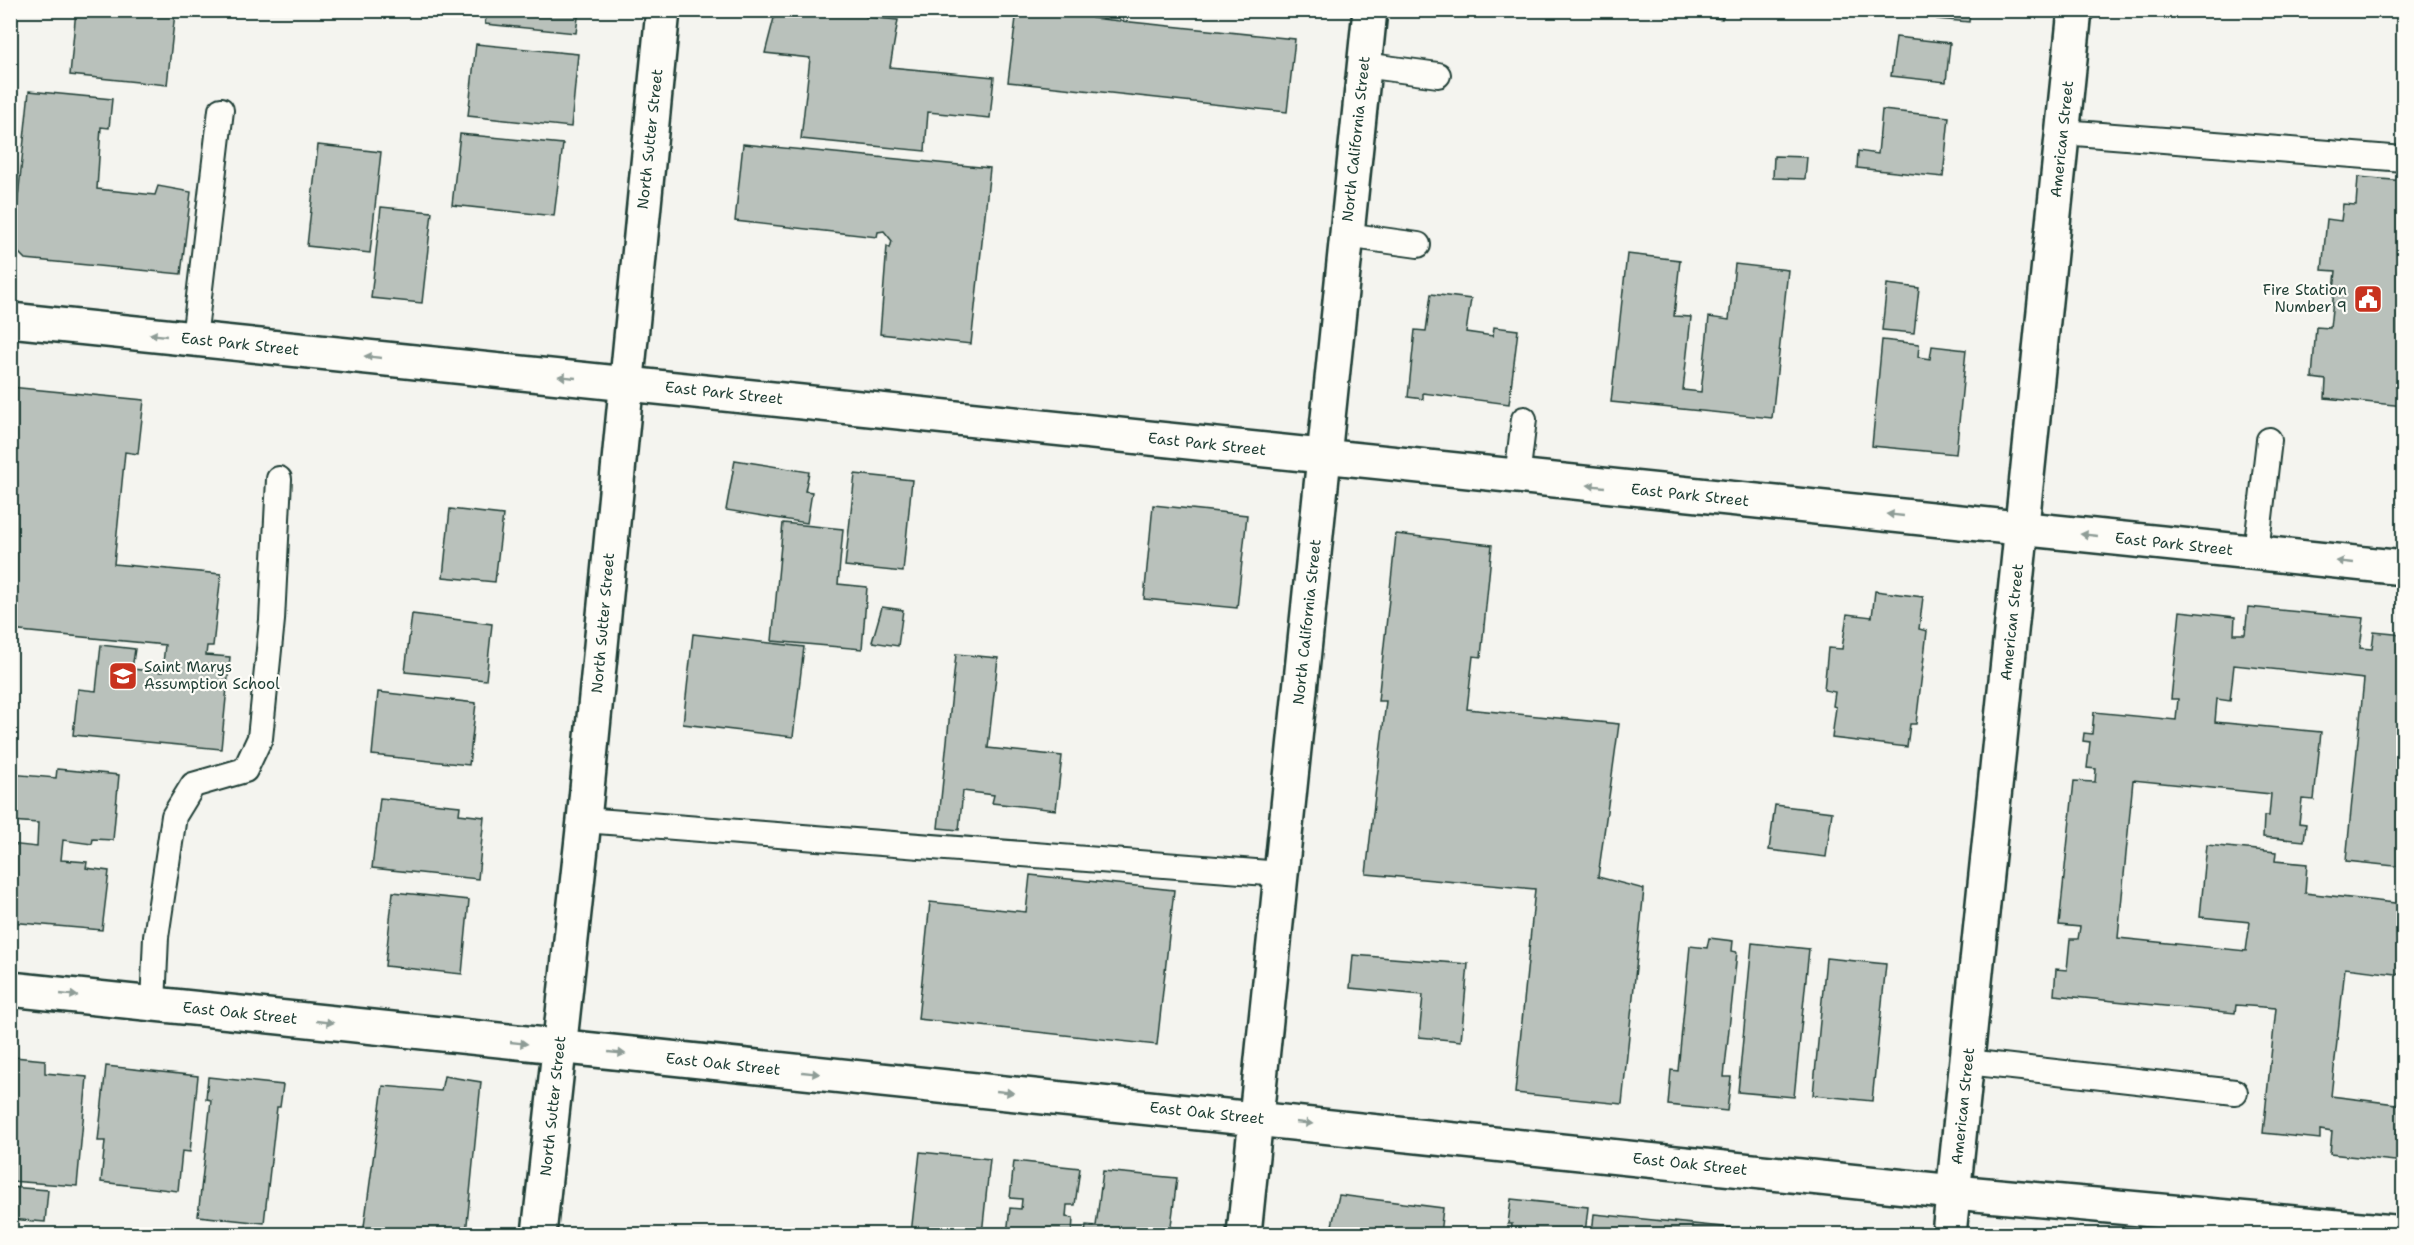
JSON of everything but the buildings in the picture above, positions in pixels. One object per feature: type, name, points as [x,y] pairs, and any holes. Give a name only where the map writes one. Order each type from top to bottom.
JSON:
[{"type":"street","name":"North Sutter Street","points":[[539,1234],[584,820],[663,10]]},
{"type":"street","name":"North California Street","points":[[1244,1234],[1370,10]]},
{"type":"street","name":"American Street","points":[[1949,1234],[2075,10]]},
{"type":"street","name":"East Park Street","points":[[10,320],[1517,478],[2403,568]]},
{"type":"street","name":"East Oak Street","points":[[10,989],[1954,1192],[2403,1233]]},
{"type":"lane","points":[[1364,65],[1438,75]]},
{"type":"lane","points":[[194,339],[221,110]]},
{"type":"lane","points":[[2062,132],[2403,159]]},
{"type":"lane","points":[[1346,235],[1418,245]]},
{"type":"lane","points":[[1517,478],[1524,419]]},
{"type":"lane","points":[[2256,552],[2270,440]]},
{"type":"lane","points":[[153,1004],[156,937],[174,816],[193,785],[245,770],[260,738],[272,620],[279,479]]},
{"type":"lane","points":[[584,820],[1281,874]]},
{"type":"lane","points":[[1967,1062],[2235,1092]]},
{"type":"place","name":"Fire Station Number 9","points":[[2368,299]]},
{"type":"place","name":"Saint Marys Assumption School","points":[[123,676]]}]
